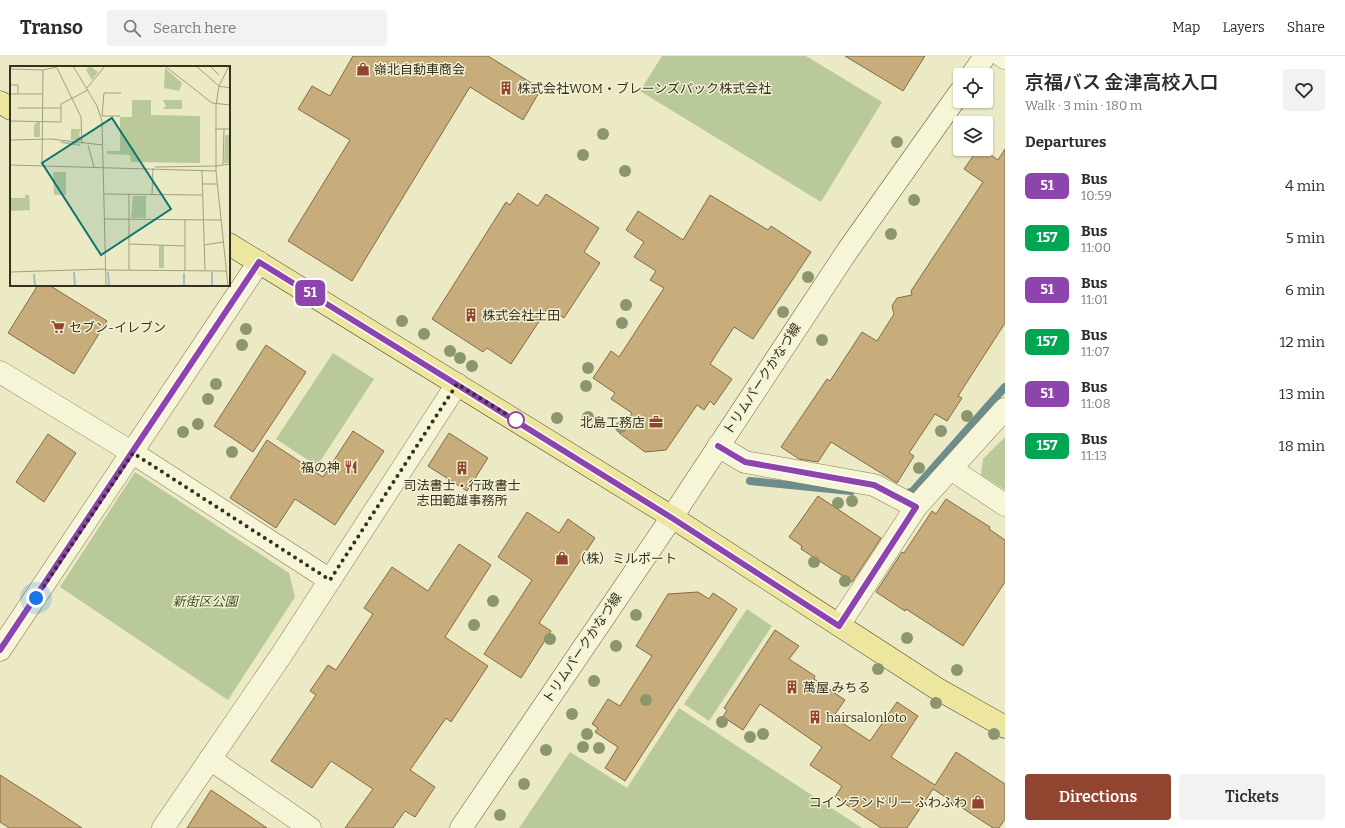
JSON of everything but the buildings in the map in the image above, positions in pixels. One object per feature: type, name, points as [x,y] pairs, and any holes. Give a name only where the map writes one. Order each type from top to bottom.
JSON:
[{"type":"main road","points":[[0,102],[10,108]]},
{"type":"main road","points":[[230,245],[672,518],[936,688],[1005,727]]},
{"type":"street","points":[[977,68],[985,56]]},
{"type":"street","name":"トリムパークかなづ線","points":[[461,828],[672,518],[848,250],[953,102]]},
{"type":"street","points":[[0,650],[133,453],[259,262]]},
{"type":"street","points":[[0,372],[133,453],[330,580]]},
{"type":"street","points":[[163,828],[330,580],[457,384]]},
{"type":"street","points":[[839,626],[916,507],[1005,409]]},
{"type":"street","points":[[718,446],[745,462],[874,485],[916,507]]},
{"type":"street","points":[[951,469],[1005,505]]},
{"type":"street","points":[[210,759],[310,828]]},
{"type":"green space","points":[[662,56],[806,56],[882,102],[821,202],[640,91]]},
{"type":"green space","points":[[333,353],[374,379],[317,466],[276,439]]},
{"type":"green space","points":[[1005,437],[1005,490],[981,475],[983,459]]},
{"type":"green space","name":"新街区公園","points":[[135,472],[289,573],[295,597],[228,700],[60,587]]},
{"type":"green space","points":[[747,609],[772,626],[709,721],[684,704]]},
{"type":"green space","points":[[679,708],[862,828],[519,828],[570,752],[627,788]]},
{"type":"waterway","points":[[901,496],[913,491],[1005,387]]},
{"type":"waterway","points":[[750,481],[851,491]]},
{"type":"bus line","name":"51","points":[[0,650],[133,453],[259,262],[672,518],[839,626],[916,507],[874,485],[745,462],[718,446]]},
{"type":"place","name":"嶺北自動車商会","points":[[363,69]]},
{"type":"place","name":"株式会社WOM・ブレーンズパック株式会社","points":[[506,88]]},
{"type":"place","name":"株式会社土田","points":[[471,315]]},
{"type":"place","name":"セブン-イレブン","points":[[58,327]]},
{"type":"place","name":"北島工務店","points":[[656,422]]},
{"type":"place","name":"福の神","points":[[351,467]]},
{"type":"place","name":"司法書士・行政書士 志田範雄事務所","points":[[462,468]]},
{"type":"place","name":"（株）ミルポート","points":[[562,558]]},
{"type":"place","name":"萬屋 みちる","points":[[792,687]]},
{"type":"place","name":"hairsalonloto","points":[[815,717]]},
{"type":"place","name":"コインランドリー ふわふわ","points":[[978,802]]},
{"type":"route","points":[[36,598],[133,453],[330,580],[457,384],[516,420]]}]
